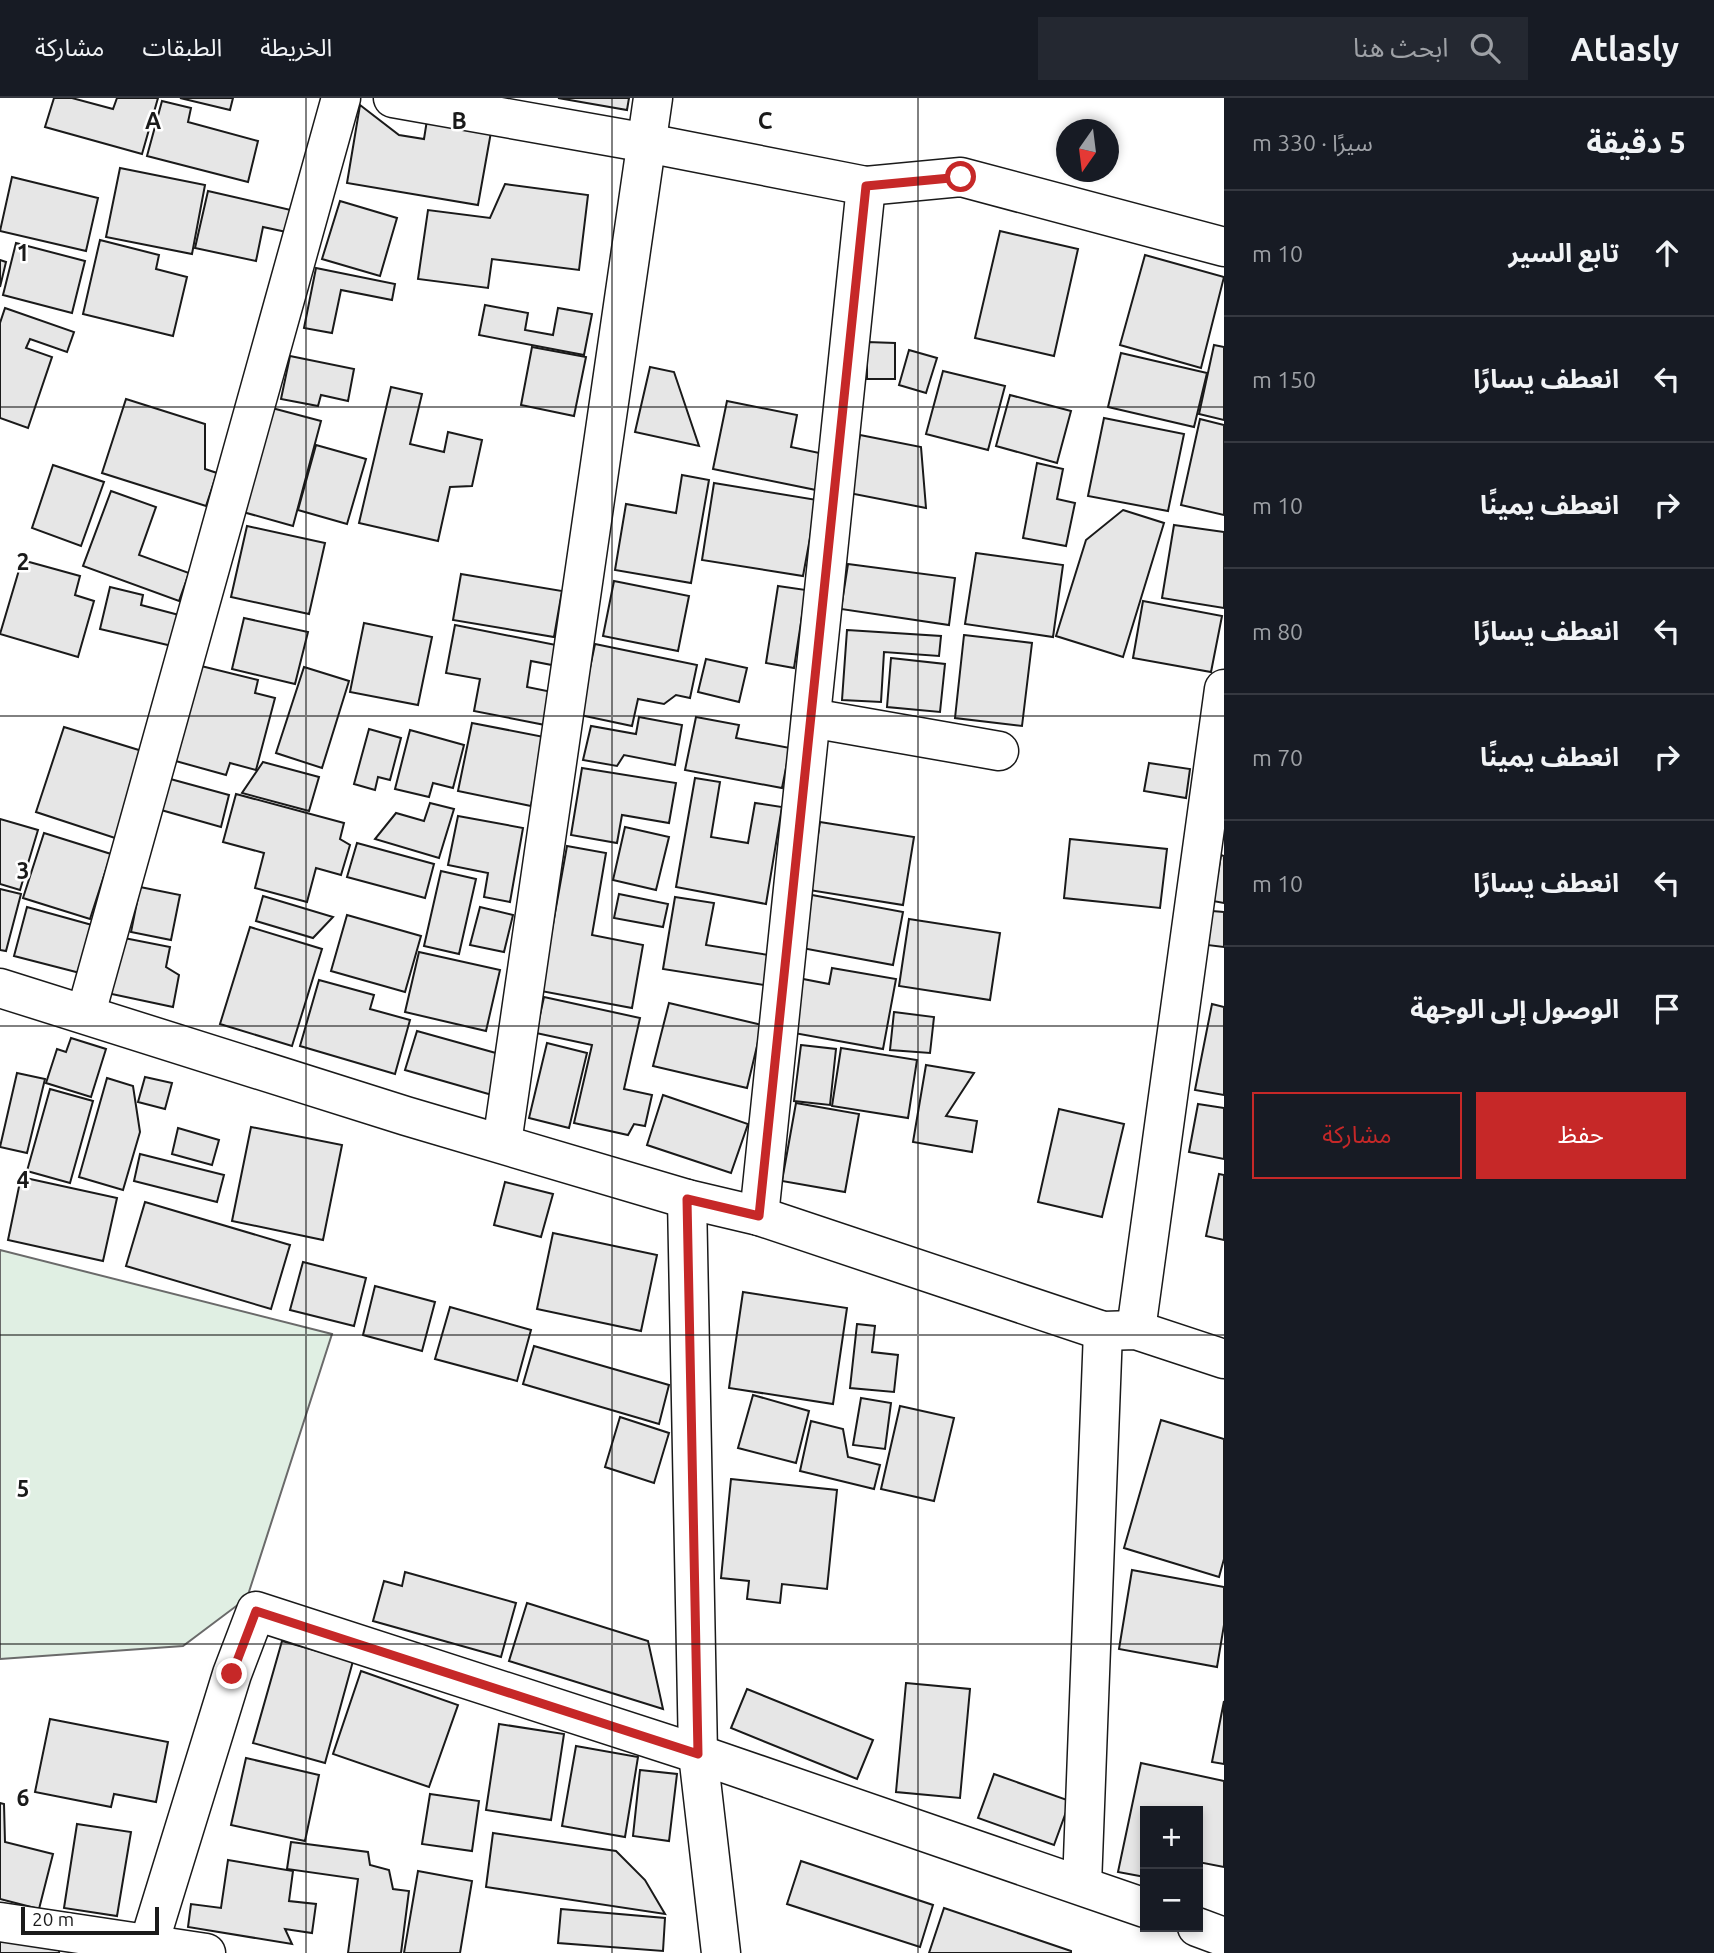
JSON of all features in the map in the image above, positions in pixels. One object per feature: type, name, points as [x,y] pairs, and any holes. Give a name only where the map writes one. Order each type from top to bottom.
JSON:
[{"type":"street","points":[[86,1013],[341,98]]},
{"type":"street","points":[[393,98],[647,143],[866,186],[961,177],[1224,247]]},
{"type":"street","points":[[502,1143],[653,98]]},
{"type":"street","points":[[759,1216],[866,186]]},
{"type":"street","points":[[1082,1885],[1119,1330],[1224,689]]},
{"type":"street","points":[[811,718],[999,751]]},
{"type":"street","points":[[0,988],[406,1116],[687,1199],[759,1216],[1119,1330],[1224,1359]]},
{"type":"street","points":[[687,1199],[698,1754],[721,1953]]},
{"type":"street","points":[[148,1949],[232,1674],[256,1611],[698,1754],[1140,1906]]},
{"type":"street","points":[[698,1953],[715,1905]]},
{"type":"street","points":[[0,1922],[148,1949],[206,1953]]},
{"type":"street","points":[[1203,1929],[1224,1937]]},
{"type":"green space","points":[[0,1250],[332,1334],[247,1598],[183,1646],[0,1659]]},
{"type":"building","points":[[54,98],[72,98],[113,109],[117,98],[158,98],[142,154],[45,127]]},
{"type":"building","points":[[180,98],[233,98],[230,110]]},
{"type":"building","points":[[558,98],[629,98],[627,110]]},
{"type":"building","points":[[162,101],[191,108],[188,122],[258,141],[248,182],[147,156]]},
{"type":"building","points":[[360,105],[399,135],[424,139],[427,120],[491,132],[478,205],[347,183]]},
{"type":"building","points":[[120,168],[205,185],[192,254],[106,237]]},
{"type":"building","points":[[12,177],[98,198],[86,251],[0,231]]},
{"type":"building","points":[[505,184],[588,195],[579,270],[492,259],[488,288],[418,279],[428,210],[490,218]]},
{"type":"building","points":[[208,191],[295,211],[291,233],[263,227],[256,261],[195,248]]},
{"type":"building","points":[[340,201],[397,218],[380,276],[322,259]]},
{"type":"building","points":[[1000,231],[1078,249],[1054,356],[975,338]]},
{"type":"building","points":[[100,240],[159,255],[156,269],[187,277],[173,336],[83,314]]},
{"type":"building","points":[[16,243],[85,261],[72,313],[3,295]]},
{"type":"building","points":[[1145,255],[1224,277],[1201,368],[1120,345]]},
{"type":"building","points":[[0,260],[6,262],[0,287]]},
{"type":"building","points":[[316,268],[395,284],[392,300],[341,290],[332,333],[304,328]]},
{"type":"building","points":[[485,305],[528,313],[525,330],[553,335],[558,308],[592,314],[584,355],[479,335]]},
{"type":"building","points":[[5,308],[74,332],[67,352],[30,339],[26,348],[52,357],[28,428],[0,418],[0,323]]},
{"type":"building","points":[[867,342],[895,343],[895,379],[867,379]]},
{"type":"building","points":[[1214,345],[1224,347],[1224,420],[1199,414]]},
{"type":"building","points":[[532,347],[586,357],[574,416],[521,405]]},
{"type":"building","points":[[909,350],[937,358],[926,393],[899,385]]},
{"type":"building","points":[[1121,353],[1207,373],[1194,427],[1108,407]]},
{"type":"building","points":[[290,356],[354,369],[348,401],[321,395],[318,406],[281,399]]},
{"type":"building","points":[[650,367],[674,372],[699,446],[635,432]]},
{"type":"building","points":[[943,371],[1005,386],[988,450],[926,434]]},
{"type":"building","points":[[391,387],[422,394],[410,444],[444,452],[448,432],[482,440],[472,486],[450,487],[438,541],[359,523]]},
{"type":"building","points":[[1010,395],[1071,411],[1057,463],[996,446]]},
{"type":"building","points":[[126,399],[205,424],[205,469],[217,473],[206,506],[102,473]]},
{"type":"building","points":[[727,401],[797,415],[791,447],[824,454],[816,490],[713,469]]},
{"type":"building","points":[[272,408],[321,421],[293,526],[243,512]]},
{"type":"building","points":[[1104,418],[1184,434],[1168,511],[1088,496]]},
{"type":"building","points":[[1200,419],[1224,425],[1224,515],[1181,505]]},
{"type":"building","points":[[860,435],[921,447],[926,508],[849,493]]},
{"type":"building","points":[[316,445],[366,459],[347,524],[298,510]]},
{"type":"building","points":[[1037,463],[1063,469],[1057,499],[1075,503],[1066,546],[1023,538]]},
{"type":"building","points":[[53,465],[104,482],[81,546],[32,528]]},
{"type":"building","points":[[682,475],[709,480],[691,583],[615,570],[626,504],[676,513]]},
{"type":"building","points":[[714,483],[817,500],[803,576],[702,560]]},
{"type":"building","points":[[111,491],[156,507],[139,555],[189,573],[179,601],[83,566]]},
{"type":"building","points":[[1123,510],[1164,523],[1123,657],[1056,636],[1086,540]]},
{"type":"building","points":[[1174,525],[1224,532],[1224,608],[1162,598]]},
{"type":"building","points":[[247,526],[325,543],[309,614],[231,597]]},
{"type":"building","points":[[976,553],[1063,565],[1053,637],[965,624]]},
{"type":"building","points":[[22,560],[80,576],[75,595],[94,601],[78,657],[0,634]]},
{"type":"building","points":[[848,564],[955,578],[949,625],[841,609]]},
{"type":"building","points":[[461,574],[562,591],[554,637],[453,620]]},
{"type":"building","points":[[614,581],[689,596],[678,651],[603,636]]},
{"type":"building","points":[[778,586],[806,590],[794,668],[766,663]]},
{"type":"building","points":[[110,587],[143,595],[141,605],[179,615],[172,646],[100,629]]},
{"type":"building","points":[[1143,601],[1222,616],[1211,672],[1133,658]]},
{"type":"building","points":[[244,618],[308,632],[295,684],[232,669]]},
{"type":"building","points":[[364,623],[432,637],[418,705],[350,692]]},
{"type":"building","points":[[455,625],[561,646],[557,666],[531,661],[527,687],[552,692],[545,725],[474,711],[480,679],[446,673]]},
{"type":"building","points":[[847,630],[941,636],[939,656],[884,652],[881,702],[842,700]]},
{"type":"building","points":[[964,635],[1032,643],[1022,726],[955,718]]},
{"type":"building","points":[[595,644],[697,665],[690,698],[676,695],[664,704],[638,699],[632,726],[580,715]]},
{"type":"building","points":[[891,658],[945,664],[940,712],[887,707]]},
{"type":"building","points":[[706,659],[747,668],[739,702],[698,692]]},
{"type":"building","points":[[197,665],[258,680],[255,693],[275,698],[256,770],[230,763],[226,775],[172,760]]},
{"type":"building","points":[[304,667],[349,681],[322,768],[276,753]]},
{"type":"building","points":[[639,717],[682,725],[675,765],[624,755],[617,766],[583,760],[591,726],[636,734]]},
{"type":"building","points":[[696,717],[739,725],[736,738],[790,748],[782,788],[685,770]]},
{"type":"building","points":[[472,723],[544,737],[531,806],[458,791]]},
{"type":"building","points":[[64,727],[142,751],[115,838],[36,812]]},
{"type":"building","points":[[369,729],[401,738],[390,780],[378,777],[375,790],[354,784]]},
{"type":"building","points":[[410,730],[464,745],[453,788],[433,783],[429,797],[395,789]]},
{"type":"building","points":[[263,762],[319,777],[309,811],[242,793]]},
{"type":"building","points":[[1149,763],[1190,769],[1186,798],[1144,791]]},
{"type":"building","points":[[582,768],[676,783],[669,823],[622,815],[617,843],[571,835]]},
{"type":"building","points":[[163,777],[229,795],[221,827],[154,808]]},
{"type":"building","points":[[695,778],[720,782],[711,837],[748,843],[755,803],[782,807],[766,904],[676,887]]},
{"type":"building","points":[[236,794],[344,823],[340,839],[350,845],[341,875],[316,868],[307,902],[255,888],[264,853],[223,842]]},
{"type":"building","points":[[430,803],[454,809],[439,858],[375,839],[396,813],[424,821]]},
{"type":"building","points":[[458,816],[523,828],[510,902],[484,897],[488,873],[448,865]]},
{"type":"building","points":[[0,819],[38,830],[20,890],[0,884]]},
{"type":"building","points":[[820,822],[914,837],[903,905],[809,890]]},
{"type":"building","points":[[625,827],[669,837],[656,890],[613,880]]},
{"type":"building","points":[[44,833],[111,854],[90,919],[23,898]]},
{"type":"building","points":[[1070,839],[1167,849],[1160,908],[1064,898]]},
{"type":"building","points":[[357,843],[434,864],[425,898],[347,877]]},
{"type":"building","points":[[567,846],[606,853],[592,935],[643,945],[632,1008],[541,991]]},
{"type":"building","points":[[1221,855],[1224,856],[1224,903],[1213,901]]},
{"type":"building","points":[[441,871],[476,879],[459,954],[424,946]]},
{"type":"building","points":[[140,887],[180,895],[171,940],[131,932]]},
{"type":"building","points":[[0,889],[21,894],[6,951],[0,950]]},
{"type":"building","points":[[619,894],[668,904],[663,927],[614,918]]},
{"type":"building","points":[[812,895],[903,912],[893,965],[802,948]]},
{"type":"building","points":[[263,896],[333,917],[313,938],[256,921]]},
{"type":"building","points":[[675,897],[714,903],[706,945],[775,956],[770,986],[663,969]]},
{"type":"building","points":[[27,907],[92,925],[80,973],[14,956]]},
{"type":"building","points":[[480,907],[513,915],[504,952],[470,945]]},
{"type":"building","points":[[1212,911],[1224,912],[1224,947],[1207,945]]},
{"type":"building","points":[[347,915],[421,936],[405,992],[331,971]]},
{"type":"building","points":[[909,919],[1000,933],[990,1000],[899,986]]},
{"type":"building","points":[[250,927],[322,949],[292,1046],[220,1024]]},
{"type":"building","points":[[119,937],[170,947],[166,967],[179,975],[173,1007],[107,993]]},
{"type":"building","points":[[419,952],[500,970],[486,1031],[405,1012]]},
{"type":"building","points":[[832,968],[896,979],[883,1049],[794,1033],[803,979],[829,984]]},
{"type":"building","points":[[319,980],[374,995],[370,1009],[410,1020],[395,1074],[300,1046]]},
{"type":"building","points":[[544,997],[640,1018],[624,1089],[652,1095],[645,1126],[634,1124],[628,1135],[574,1123],[592,1045],[536,1033]]},
{"type":"building","points":[[669,1003],[762,1025],[747,1088],[653,1066]]},
{"type":"building","points":[[1212,1004],[1224,1007],[1224,1095],[1195,1090]]},
{"type":"building","points":[[894,1012],[934,1017],[930,1053],[890,1050]]},
{"type":"building","points":[[417,1031],[503,1055],[492,1095],[405,1070]]},
{"type":"building","points":[[71,1038],[106,1049],[91,1097],[46,1083],[57,1049],[66,1052]]},
{"type":"building","points":[[547,1043],[587,1053],[569,1128],[529,1118]]},
{"type":"building","points":[[801,1045],[836,1049],[830,1105],[794,1101]]},
{"type":"building","points":[[841,1048],[917,1060],[908,1118],[832,1106]]},
{"type":"building","points":[[926,1065],[974,1073],[946,1116],[977,1121],[972,1152],[913,1142]]},
{"type":"building","points":[[17,1073],[45,1079],[27,1153],[0,1147]]},
{"type":"building","points":[[145,1077],[172,1083],[165,1109],[138,1102]]},
{"type":"building","points":[[107,1078],[133,1086],[140,1132],[123,1190],[79,1177]]},
{"type":"building","points":[[50,1089],[93,1101],[70,1183],[27,1171]]},
{"type":"building","points":[[663,1095],[748,1124],[731,1173],[647,1145]]},
{"type":"building","points":[[796,1103],[859,1114],[845,1192],[782,1181]]},
{"type":"building","points":[[1198,1104],[1224,1108],[1224,1159],[1189,1152]]},
{"type":"building","points":[[1059,1109],[1124,1124],[1102,1217],[1038,1202]]},
{"type":"building","points":[[251,1127],[342,1145],[323,1240],[232,1221]]},
{"type":"building","points":[[178,1128],[219,1140],[212,1165],[172,1154]]},
{"type":"building","points":[[140,1154],[224,1175],[217,1202],[134,1181]]},
{"type":"building","points":[[1219,1174],[1224,1175],[1224,1240],[1206,1236]]},
{"type":"building","points":[[21,1177],[117,1198],[103,1261],[8,1240]]},
{"type":"building","points":[[505,1182],[553,1194],[541,1237],[494,1225]]},
{"type":"building","points":[[145,1202],[290,1245],[271,1309],[126,1266]]},
{"type":"building","points":[[553,1233],[657,1255],[641,1331],[537,1309]]},
{"type":"building","points":[[303,1262],[366,1278],[354,1326],[290,1310]]},
{"type":"building","points":[[375,1286],[435,1302],[422,1351],[363,1335]]},
{"type":"building","points":[[743,1292],[847,1308],[833,1404],[729,1388]]},
{"type":"building","points":[[450,1307],[531,1330],[517,1381],[435,1359]]},
{"type":"building","points":[[857,1324],[875,1326],[872,1352],[898,1355],[894,1392],[850,1388]]},
{"type":"building","points":[[534,1346],[669,1385],[659,1424],[523,1384]]},
{"type":"building","points":[[753,1395],[809,1411],[796,1463],[738,1448]]},
{"type":"building","points":[[861,1398],[891,1403],[885,1449],[853,1445]]},
{"type":"building","points":[[900,1406],[954,1418],[934,1501],[881,1489]]},
{"type":"building","points":[[620,1417],[669,1433],[654,1483],[605,1467]]},
{"type":"building","points":[[1161,1420],[1224,1439],[1224,1559],[1219,1577],[1124,1548]]},
{"type":"building","points":[[811,1421],[843,1429],[848,1457],[880,1465],[874,1489],[800,1471]]},
{"type":"building","points":[[731,1479],[837,1490],[827,1589],[782,1584],[780,1603],[747,1599],[749,1581],[721,1578]]},
{"type":"building","points":[[1132,1570],[1224,1587],[1224,1625],[1217,1667],[1119,1649]]},
{"type":"building","points":[[405,1572],[516,1603],[501,1657],[373,1621],[384,1581],[402,1586]]},
{"type":"building","points":[[527,1603],[648,1641],[663,1709],[509,1661]]},
{"type":"building","points":[[282,1641],[353,1661],[325,1763],[253,1743]]},
{"type":"building","points":[[361,1671],[458,1705],[429,1787],[333,1754]]},
{"type":"building","points":[[906,1683],[970,1689],[960,1798],[896,1792]]},
{"type":"building","points":[[747,1689],[873,1740],[857,1779],[731,1728]]},
{"type":"building","points":[[1224,1701],[1224,1764],[1212,1762]]},
{"type":"building","points":[[50,1719],[168,1742],[156,1802],[114,1794],[111,1807],[35,1792]]},
{"type":"building","points":[[499,1724],[564,1734],[551,1820],[486,1810]]},
{"type":"building","points":[[576,1746],[638,1757],[625,1837],[562,1826]]},
{"type":"building","points":[[246,1758],[319,1775],[305,1841],[231,1825]]},
{"type":"building","points":[[1141,1763],[1224,1781],[1224,1867],[1203,1863],[1203,1806],[1140,1806],[1140,1876],[1118,1872]]},
{"type":"building","points":[[640,1770],[677,1774],[669,1841],[633,1836]]},
{"type":"building","points":[[994,1774],[1070,1801],[1054,1845],[978,1818]]},
{"type":"building","points":[[430,1794],[479,1801],[472,1851],[422,1844]]},
{"type":"building","points":[[0,1803],[4,1804],[5,1842],[53,1854],[39,1909],[0,1899]]},
{"type":"building","points":[[77,1824],[131,1832],[117,1916],[64,1908]]},
{"type":"building","points":[[493,1833],[616,1851],[645,1880],[665,1914],[486,1887]]},
{"type":"building","points":[[291,1842],[368,1852],[370,1865],[389,1870],[393,1889],[409,1891],[401,1953],[348,1953],[358,1879],[287,1869]]},
{"type":"building","points":[[228,1860],[293,1871],[289,1901],[316,1904],[312,1933],[285,1929],[292,1944],[188,1927],[191,1904],[221,1908]]},
{"type":"building","points":[[801,1861],[933,1905],[920,1947],[787,1904]]},
{"type":"building","points":[[418,1871],[472,1881],[460,1953],[404,1953]]},
{"type":"building","points":[[944,1908],[1071,1951],[1071,1953],[929,1953]]},
{"type":"building","points":[[561,1909],[665,1918],[663,1951],[558,1943]]},
{"type":"building","points":[[0,1940],[60,1945],[59,1953],[0,1953]]},
{"type":"route","points":[[232,1674],[256,1611],[698,1754],[687,1199],[759,1216],[866,186],[961,177]]}]
